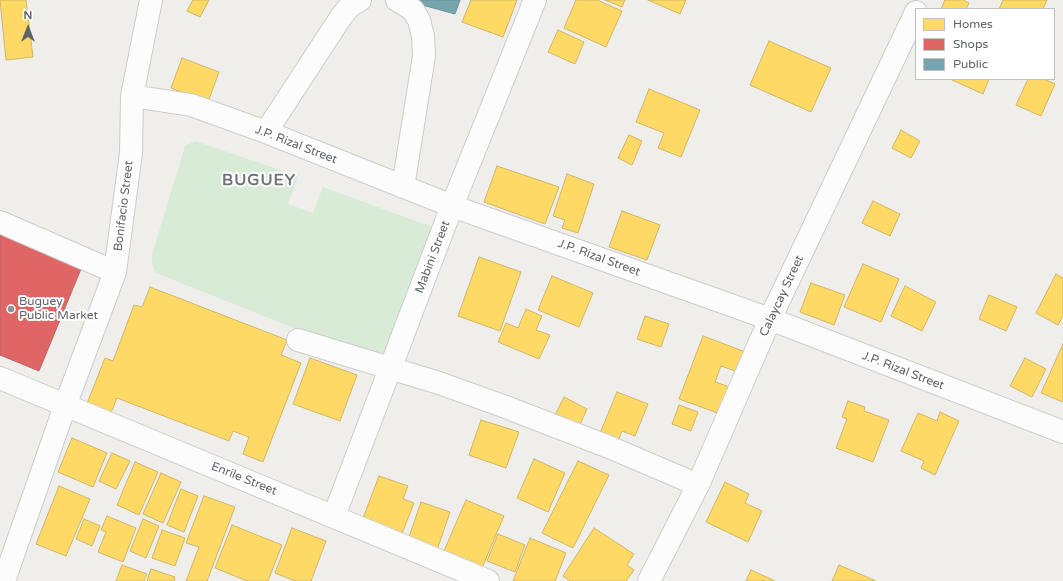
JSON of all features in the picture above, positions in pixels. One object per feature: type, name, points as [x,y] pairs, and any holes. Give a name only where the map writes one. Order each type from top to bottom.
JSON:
[{"type":"street","name":"Bonifacio Street","points":[[4,581],[65,406],[115,272],[131,153],[132,96],[151,0]]},
{"type":"street","points":[[266,132],[341,17],[350,6],[360,0]]},
{"type":"street","points":[[397,0],[413,10],[419,20],[423,36],[424,56],[403,187]]},
{"type":"street","name":"Mabini Street","points":[[334,516],[452,206],[535,0]]},
{"type":"street","name":"Calaycay Street","points":[[649,581],[698,485],[770,319],[915,14]]},
{"type":"street","name":"J.P. Rizal Street","points":[[132,96],[191,105],[266,132],[452,206],[770,319],[1063,432]]},
{"type":"street","points":[[0,222],[115,272]]},
{"type":"street","points":[[298,340],[439,383],[503,406],[609,447],[698,485]]},
{"type":"street","name":"Enrile Street","points":[[0,378],[488,581]]},
{"type":"green space","points":[[195,141],[298,176],[288,204],[313,213],[323,187],[432,227],[433,229],[390,358],[379,362],[156,273],[152,264],[152,255],[185,146]]},
{"type":"building: Homes","points":[[0,0],[26,0],[33,57],[6,60]]},
{"type":"building: Homes","points":[[193,0],[209,0],[200,17],[187,11]]},
{"type":"building: Homes","points":[[471,0],[517,0],[503,37],[462,22]]},
{"type":"building: Homes","points":[[576,0],[597,0],[622,11],[606,47],[564,28]]},
{"type":"building: Homes","points":[[605,0],[625,0],[622,7]]},
{"type":"building: Homes","points":[[648,0],[686,0],[680,14]]},
{"type":"building: Homes","points":[[945,0],[963,0],[969,3],[966,8],[941,8]]},
{"type":"building: Homes","points":[[1003,0],[1047,0],[1043,8],[999,8]]},
{"type":"building: Homes","points":[[558,30],[584,42],[575,64],[548,52]]},
{"type":"building: Homes","points":[[769,41],[831,68],[811,112],[750,85]]},
{"type":"building: Homes","points":[[182,58],[219,72],[208,102],[171,88]]},
{"type":"building: Homes","points":[[952,80],[989,80],[983,94]]},
{"type":"building: Homes","points":[[1028,80],[1046,80],[1055,84],[1041,116],[1016,105]]},
{"type":"building: Homes","points":[[649,89],[700,110],[681,157],[658,148],[664,133],[636,122]]},
{"type":"building: Homes","points":[[901,130],[920,141],[911,158],[892,148]]},
{"type":"building: Homes","points":[[629,135],[642,141],[632,165],[618,158]]},
{"type":"building: Homes","points":[[497,166],[559,187],[545,224],[484,202]]},
{"type":"building: Homes","points":[[567,174],[594,184],[578,233],[562,228],[565,220],[553,216]]},
{"type":"building: Homes","points":[[873,201],[900,214],[890,236],[862,223]]},
{"type":"building: Homes","points":[[622,211],[660,225],[647,260],[609,247]]},
{"type":"building: Homes","points":[[479,257],[521,272],[500,331],[458,316]]},
{"type":"building: Homes","points":[[863,264],[899,279],[881,322],[844,307]]},
{"type":"building: Homes","points":[[1056,274],[1063,278],[1063,316],[1058,325],[1036,313]]},
{"type":"building: Homes","points":[[552,276],[593,293],[579,327],[538,310]]},
{"type":"building: Homes","points":[[811,283],[845,295],[834,325],[800,312]]},
{"type":"building: Homes","points":[[905,286],[936,302],[922,331],[891,316]]},
{"type":"building: Homes","points":[[150,287],[287,340],[281,355],[301,363],[263,462],[243,454],[249,437],[233,431],[229,441],[117,398],[110,415],[86,406],[105,358],[113,361],[134,305],[142,307]]},
{"type":"building: Homes","points":[[989,295],[1017,307],[1006,331],[979,319]]},
{"type":"building: Homes","points":[[526,309],[542,316],[536,330],[550,335],[539,359],[498,342],[506,323],[518,328]]},
{"type":"building: Homes","points":[[645,316],[669,324],[661,347],[637,339]]},
{"type":"building: Homes","points":[[703,336],[748,353],[741,373],[721,366],[715,382],[736,389],[726,416],[679,399]]},
{"type":"building: Homes","points":[[1063,344],[1063,402],[1041,393]]},
{"type":"building: Homes","points":[[310,358],[357,375],[340,421],[293,404]]},
{"type":"building: Homes","points":[[1025,358],[1046,369],[1032,397],[1010,386]]},
{"type":"building: Homes","points":[[617,392],[648,404],[635,436],[622,431],[616,446],[598,438]]},
{"type":"building: Homes","points":[[564,397],[587,409],[577,431],[553,419]]},
{"type":"building: Homes","points":[[848,401],[865,407],[864,411],[889,420],[873,462],[836,448],[847,419],[842,417]]},
{"type":"building: Homes","points":[[679,405],[698,412],[691,431],[672,424]]},
{"type":"building: Homes","points":[[940,412],[959,421],[935,475],[921,468],[924,461],[901,451],[918,413],[937,421]]},
{"type":"building: Homes","points":[[481,420],[519,432],[506,468],[469,455]]},
{"type":"building: Homes","points":[[72,438],[107,453],[93,487],[58,472]]},
{"type":"building: Homes","points":[[112,453],[130,461],[116,489],[99,481]]},
{"type":"building: Homes","points":[[534,459],[565,473],[548,512],[517,498]]},
{"type":"building: Homes","points":[[578,461],[609,475],[573,548],[542,533]]},
{"type":"building: Homes","points":[[135,462],[158,472],[139,515],[117,505]]},
{"type":"building: Homes","points":[[161,473],[181,482],[163,523],[143,514]]},
{"type":"building: Homes","points":[[379,476],[408,486],[403,499],[414,503],[401,536],[362,521]]},
{"type":"building: Homes","points":[[725,482],[749,494],[745,503],[762,511],[748,542],[706,522]]},
{"type":"building: Homes","points":[[59,486],[90,499],[66,556],[36,544]]},
{"type":"building: Homes","points":[[181,489],[198,496],[184,532],[167,525]]},
{"type":"building: Homes","points":[[204,496],[235,507],[207,581],[186,581],[199,547],[186,543]]},
{"type":"building: Homes","points":[[466,500],[504,516],[482,568],[444,551]]},
{"type":"building: Homes","points":[[421,502],[450,512],[437,550],[408,540]]},
{"type":"building: Homes","points":[[107,516],[136,528],[123,562],[98,552],[106,532],[101,530]]},
{"type":"building: Homes","points":[[84,519],[100,526],[92,546],[76,539]]},
{"type":"building: Homes","points":[[143,519],[159,526],[146,558],[130,551]]},
{"type":"building: Homes","points":[[232,525],[282,545],[268,581],[247,581],[215,568]]},
{"type":"building: Homes","points":[[292,528],[326,541],[311,581],[295,581],[275,573]]},
{"type":"building: Homes","points":[[594,528],[634,554],[627,565],[634,570],[626,581],[570,581],[563,576]]},
{"type":"building: Homes","points":[[162,530],[185,538],[175,566],[152,558]]},
{"type":"building: Homes","points":[[498,534],[525,545],[515,572],[487,561]]},
{"type":"building: Homes","points":[[530,538],[566,553],[555,581],[513,581]]},
{"type":"building: Homes","points":[[122,565],[147,574],[144,581],[116,581]]},
{"type":"building: Homes","points":[[839,565],[876,581],[832,581]]},
{"type":"building: Homes","points":[[151,569],[175,577],[174,581],[147,581]]},
{"type":"building: Homes","points":[[751,570],[775,581],[746,581]]},
{"type":"building: Shops","points":[[0,230],[83,264],[39,371],[0,355]]},
{"type":"building: Public","points":[[404,0],[460,0],[455,14]]},
{"type":"place","name":"Buguey Public Market","points":[[11,309]]},
{"type":"district","name":"BUGUEY","points":[[259,181]]}]
